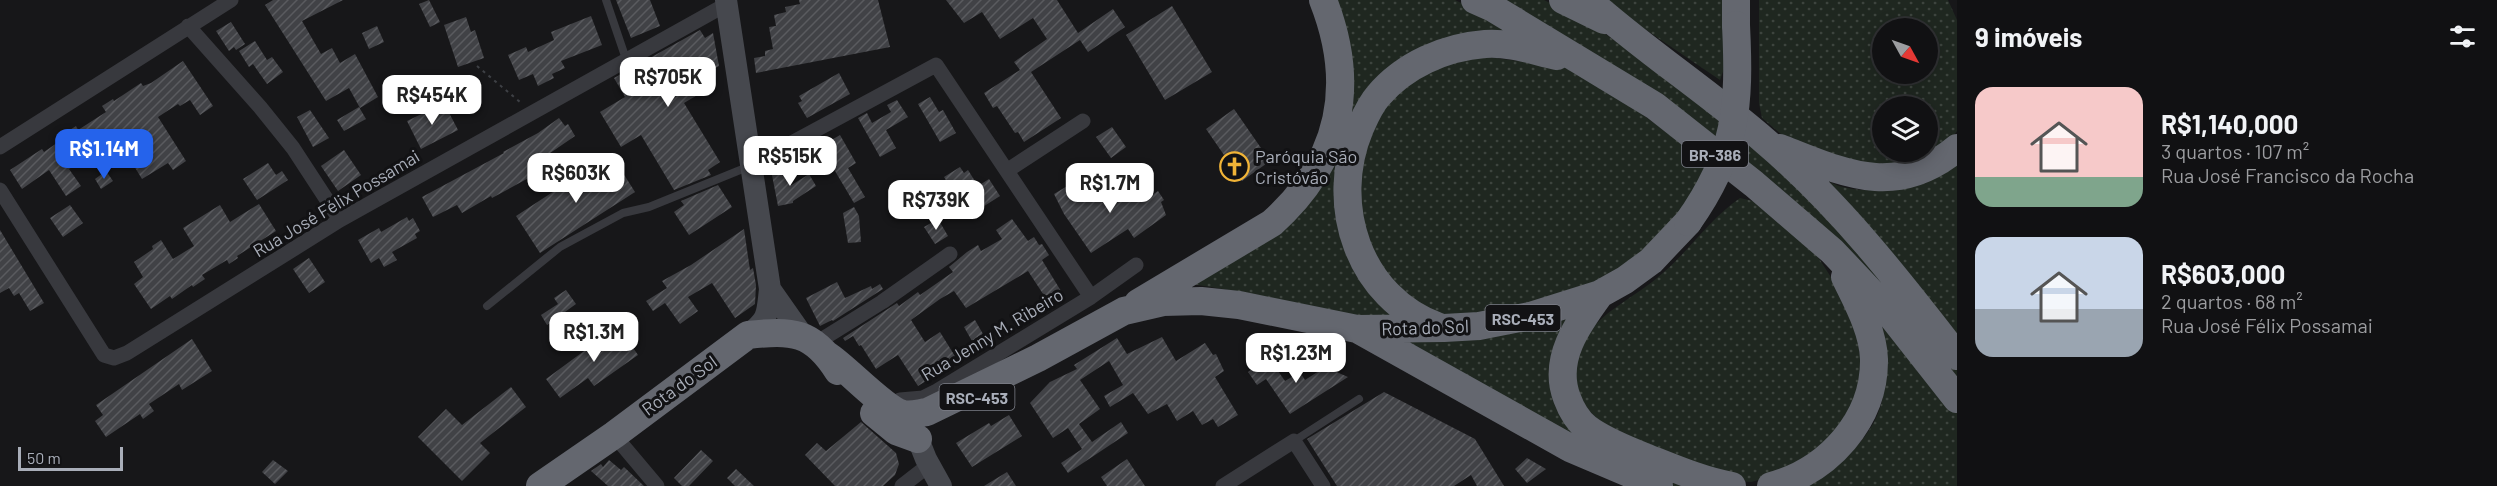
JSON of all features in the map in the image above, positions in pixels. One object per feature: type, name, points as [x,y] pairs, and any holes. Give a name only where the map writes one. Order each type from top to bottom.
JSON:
[{"type":"highway","points":[[1124,311],[1272,223],[1289,208],[1306,185],[1330,140],[1339,112],[1343,84],[1332,23],[1323,0]]},
{"type":"highway","name":"BR-386","points":[[1475,0],[1655,106],[1754,184],[1832,251],[1883,305],[1957,399]]},
{"type":"highway","name":"BR-386","points":[[1563,0],[1617,26],[1767,143],[1840,213],[1906,290],[1957,356]]},
{"type":"highway","points":[[1588,0],[1617,26]]},
{"type":"highway","name":"Rota do Sol","points":[[902,414],[927,412],[1038,358],[1124,311],[1163,302],[1201,301],[1239,305],[1357,329],[1444,328],[1479,326],[1530,316],[1600,294],[1625,280],[1651,261],[1688,222],[1716,178],[1732,129],[1737,75],[1736,12]]},
{"type":"highway","points":[[1444,328],[1424,321],[1389,296],[1361,257],[1355,242],[1347,204],[1347,174],[1353,146],[1364,119],[1376,98],[1405,72],[1429,57],[1458,48],[1487,44],[1508,45],[1560,57],[1591,68]]},
{"type":"highway","points":[[1767,143],[1845,173],[1883,178],[1906,176],[1928,168],[1957,148]]},
{"type":"highway","points":[[1771,486],[1804,473],[1839,446],[1857,423],[1870,394],[1874,359],[1869,333],[1832,251]]},
{"type":"highway","points":[[1600,294],[1576,327],[1565,352],[1562,370],[1564,390],[1571,409],[1586,428],[1613,443],[1677,470],[1732,486]]},
{"type":"highway","points":[[1357,329],[1570,448],[1659,486]]},
{"type":"highway","points":[[748,335],[785,332],[815,345],[843,365],[889,407],[902,414],[918,439]]},
{"type":"highway","name":"Rota do Sol","points":[[540,486],[614,435],[748,335]]},
{"type":"highway","points":[[815,345],[852,390],[884,422],[896,431],[918,439]]},
{"type":"highway","name":"Rota do Sol","points":[[918,439],[942,420],[1038,358]]},
{"type":"highway","points":[[918,439],[928,422],[982,384]]},
{"type":"street","points":[[0,147],[231,0]]},
{"type":"street","points":[[726,2],[771,289],[768,310],[763,323],[748,335]]},
{"type":"street","name":"Rua José Félix Possamai","points":[[0,189],[104,355],[114,358],[127,353],[340,220],[726,2]]},
{"type":"street","points":[[188,26],[293,148],[340,220]]},
{"type":"street","points":[[751,165],[936,65],[1091,297]]},
{"type":"street","points":[[1008,170],[1083,121]]},
{"type":"street","points":[[771,289],[815,345],[950,254]]},
{"type":"street","name":"Rua Jenny M. Ribeiro","points":[[876,396],[909,401],[930,395],[1091,297],[1136,266]]},
{"type":"street","points":[[614,435],[657,486]]},
{"type":"street","points":[[918,439],[941,486]]},
{"type":"street","points":[[1223,486],[1294,441],[1323,486]]},
{"type":"street","points":[[902,486],[929,465]]},
{"type":"lane","points":[[606,0],[626,59]]},
{"type":"lane","points":[[487,306],[560,247],[623,213],[649,207],[751,165]]},
{"type":"lane","points":[[1294,441],[1359,399]]},
{"type":"path","points":[[477,66],[524,106]]},
{"type":"shaded area","points":[[1333,0],[1455,0],[1557,50],[1507,40],[1385,81],[1343,203],[1405,321],[1360,318],[1242,292],[1185,283],[1328,167]]},
{"type":"shaded area","points":[[1486,0],[1544,0],[1604,33],[1725,118],[1716,141]]},
{"type":"shaded area","points":[[1602,0],[1726,0],[1725,66],[1720,80]]},
{"type":"shaded area","points":[[1759,0],[1948,0],[1957,20],[1957,131],[1952,138],[1938,148],[1938,96],[1872,96],[1872,162],[1917,162],[1907,169],[1843,164],[1781,134],[1762,118],[1759,103]]},
{"type":"shaded area","points":[[1464,54],[1566,67],[1631,106],[1708,163],[1709,173],[1664,235],[1584,294],[1447,322],[1384,279],[1358,206],[1359,179],[1372,125],[1397,88]]},
{"type":"shaded area","points":[[1749,136],[1794,179],[1957,368],[1957,387],[1737,160]]},
{"type":"shaded area","points":[[1957,155],[1957,346],[1805,170],[1839,186],[1856,190],[1872,190],[1901,183]]},
{"type":"shaded area","points":[[1740,198],[1757,202],[1811,246],[1843,296],[1858,334],[1862,364],[1861,393],[1835,439],[1774,476],[1751,482],[1727,480],[1612,434],[1572,393],[1580,350],[1591,329],[1608,313],[1668,269],[1718,216]]},
{"type":"shaded area","points":[[1869,300],[1957,410],[1957,486],[1803,486],[1834,467],[1848,455],[1872,426],[1879,410],[1884,392],[1884,373]]},
{"type":"shaded area","points":[[1577,311],[1567,410],[1697,486],[1667,486],[1388,337]]},
{"type":"building","points":[[273,0],[343,0],[302,21],[321,54],[332,48],[340,63],[355,54],[378,97],[360,108],[349,88],[326,101],[265,5]]},
{"type":"building","points":[[429,0],[440,22],[430,27],[419,4]]},
{"type":"building","points":[[616,0],[650,0],[660,26],[631,38]]},
{"type":"building","points":[[799,0],[878,0],[890,47],[756,73],[754,58],[765,56],[765,51],[773,49],[769,27],[776,26],[774,15],[786,12],[785,7],[800,4]]},
{"type":"building","points":[[946,0],[1057,0],[1078,33],[1113,9],[1125,27],[1088,52],[1080,40],[1031,72],[1061,118],[1024,142],[1018,132],[1015,133],[997,106],[993,108],[984,93],[1020,70],[1014,62],[1047,39],[1033,18],[1000,39],[982,12],[964,23]]},
{"type":"building","points":[[1172,6],[1212,72],[1165,100],[1126,35]]},
{"type":"building","points":[[591,16],[602,45],[561,61],[565,68],[552,74],[554,78],[538,86],[533,74],[519,80],[508,55],[526,47],[528,52],[554,40],[551,32]]},
{"type":"building","points":[[466,17],[471,32],[475,30],[484,58],[458,67],[444,25]]},
{"type":"building","points":[[231,22],[245,44],[236,50],[234,47],[229,51],[216,31]]},
{"type":"building","points":[[377,26],[384,42],[369,49],[362,33]]},
{"type":"building","points":[[700,30],[705,38],[713,33],[719,66],[706,73],[714,85],[684,103],[720,162],[708,170],[711,175],[674,190],[641,135],[621,147],[600,112],[625,97],[614,78]]},
{"type":"building","points":[[255,41],[267,60],[272,57],[283,72],[267,84],[253,64],[249,67],[239,51]]},
{"type":"building","points":[[183,61],[213,106],[200,115],[190,100],[180,106],[178,104],[158,117],[186,161],[173,170],[168,163],[142,179],[134,166],[149,156],[135,134],[125,141],[118,130],[89,149],[92,154],[69,169],[81,186],[66,196],[49,170],[22,189],[10,170],[42,149],[44,152],[64,138],[62,135],[76,126],[78,130],[106,112],[102,106],[113,99],[114,101],[141,83],[143,86],[151,83]]},
{"type":"building","points":[[839,73],[850,94],[807,118],[798,103],[802,101],[799,96]]},
{"type":"building","points":[[930,97],[939,112],[943,110],[956,133],[940,142],[918,104]]},
{"type":"building","points":[[897,100],[908,117],[886,130],[896,148],[880,157],[858,118],[867,113],[872,123],[891,112],[887,105]]},
{"type":"building","points":[[444,103],[458,130],[421,149],[407,121]]},
{"type":"building","points":[[359,107],[366,119],[344,131],[337,120]]},
{"type":"building","points":[[1234,109],[1270,161],[1242,181],[1206,129]]},
{"type":"building","points":[[310,110],[329,138],[313,147],[297,117]]},
{"type":"building","points":[[559,118],[565,126],[568,124],[575,136],[540,160],[545,169],[462,213],[457,205],[433,217],[422,197],[504,153]]},
{"type":"building","points":[[1112,127],[1126,147],[1111,158],[1096,137]]},
{"type":"building","points":[[840,135],[856,163],[848,168],[865,197],[854,203],[832,166],[820,173],[809,150],[819,144],[820,147]]},
{"type":"building","points":[[344,150],[361,175],[338,191],[321,166]]},
{"type":"building","points":[[611,154],[635,192],[540,253],[516,216]]},
{"type":"building","points":[[268,163],[276,175],[282,171],[288,180],[257,200],[243,179]]},
{"type":"building","points":[[787,167],[790,186],[809,174],[816,186],[793,203],[778,206],[771,170]]},
{"type":"building","points":[[960,167],[964,173],[968,170],[978,186],[989,179],[1000,196],[978,210],[966,191],[956,197],[944,177]]},
{"type":"building","points":[[106,171],[113,181],[101,189],[95,179]]},
{"type":"building","points":[[1074,182],[1084,197],[1087,194],[1092,202],[1106,193],[1110,198],[1133,182],[1146,196],[1158,191],[1164,200],[1161,202],[1166,215],[1134,238],[1128,229],[1091,253],[1064,214],[1054,194]]},
{"type":"building","points":[[718,185],[732,207],[689,235],[674,212],[684,205],[681,201]]},
{"type":"building","points":[[259,204],[276,231],[237,256],[238,258],[229,264],[227,260],[202,275],[205,279],[193,287],[192,285],[172,299],[170,296],[151,309],[134,284],[143,277],[134,262],[153,249],[152,246],[161,240],[173,259],[194,246],[183,228],[220,205],[230,222]]},
{"type":"building","points":[[70,205],[83,223],[63,237],[50,218]]},
{"type":"building","points":[[854,207],[859,216],[861,242],[848,243],[843,213]]},
{"type":"building","points":[[407,217],[409,221],[413,218],[420,231],[415,234],[417,238],[392,252],[397,260],[384,267],[379,258],[371,263],[358,240],[379,228],[381,232]]},
{"type":"building","points":[[938,219],[948,236],[935,244],[924,227]]},
{"type":"building","points":[[1012,219],[1028,241],[1034,237],[1039,245],[1042,244],[1049,255],[1042,260],[1061,291],[1047,300],[1028,271],[966,308],[954,291],[940,299],[911,320],[925,342],[940,332],[958,361],[918,386],[898,355],[876,369],[853,336],[845,341],[843,338],[897,303],[899,306],[918,292],[920,295],[953,272],[949,267],[967,252],[978,245],[981,251],[1002,239],[996,230]]},
{"type":"building","points":[[744,229],[750,270],[753,268],[756,285],[755,304],[735,318],[712,283],[688,297],[698,311],[680,324],[665,303],[653,311],[646,301],[667,288],[662,281],[691,265]]},
{"type":"building","points":[[0,230],[44,303],[30,311],[19,293],[14,296],[9,288],[0,293]]},
{"type":"building","points":[[309,258],[325,282],[309,293],[293,269]]},
{"type":"building","points":[[837,282],[845,298],[871,286],[872,289],[880,284],[883,289],[833,321],[820,326],[806,298]]},
{"type":"building","points":[[566,290],[576,304],[547,325],[541,315],[558,304],[554,298]]},
{"type":"building","points":[[975,320],[983,334],[972,341],[964,327]]},
{"type":"building","points":[[618,326],[638,355],[594,386],[588,378],[560,398],[546,379]]},
{"type":"building","points":[[1162,337],[1176,361],[1205,343],[1213,355],[1216,354],[1224,371],[1215,377],[1238,415],[1218,427],[1213,419],[1202,425],[1193,411],[1177,421],[1167,404],[1148,414],[1133,393],[1110,407],[1104,396],[1123,385],[1109,361],[1080,380],[1100,409],[1079,424],[1092,442],[1121,422],[1128,433],[1068,473],[1061,463],[1082,449],[1068,428],[1053,438],[1030,403],[1050,382],[1077,369],[1074,365],[1117,338],[1127,354]]},
{"type":"building","points":[[192,339],[212,371],[182,390],[179,384],[149,404],[154,411],[143,419],[140,414],[106,437],[95,421],[103,415],[96,405]]},
{"type":"building","points":[[1268,357],[1285,381],[1300,372],[1305,380],[1325,367],[1348,377],[1290,414],[1266,379],[1257,385],[1248,372]]},
{"type":"building","points":[[511,387],[526,407],[480,443],[490,453],[462,481],[418,437],[446,409],[462,425]]},
{"type":"building","points":[[1384,392],[1475,439],[1504,486],[1477,486],[1471,475],[1454,486],[1337,486],[1307,439]]},
{"type":"building","points":[[1009,415],[1022,436],[972,467],[956,443],[989,423],[991,426]]},
{"type":"building","points":[[861,422],[896,453],[899,464],[895,475],[883,486],[835,486],[805,455],[817,443],[826,451]]},
{"type":"building","points":[[701,450],[713,461],[689,486],[682,486],[674,478]]},
{"type":"building","points":[[1527,458],[1546,469],[1527,483],[1515,469]]},
{"type":"building","points":[[1127,459],[1145,486],[1107,486],[1101,477]]},
{"type":"building","points":[[273,460],[288,471],[275,484],[262,472]]},
{"type":"building","points":[[609,460],[621,470],[624,467],[644,486],[608,486],[591,471],[601,464],[603,467]]},
{"type":"building","points":[[736,469],[754,486],[735,486],[727,478]]},
{"type":"building","points":[[1007,472],[1016,486],[984,486]]},
{"type":"place","name":"Paróquia São Cristóvão","points":[[1234,166]]}]
